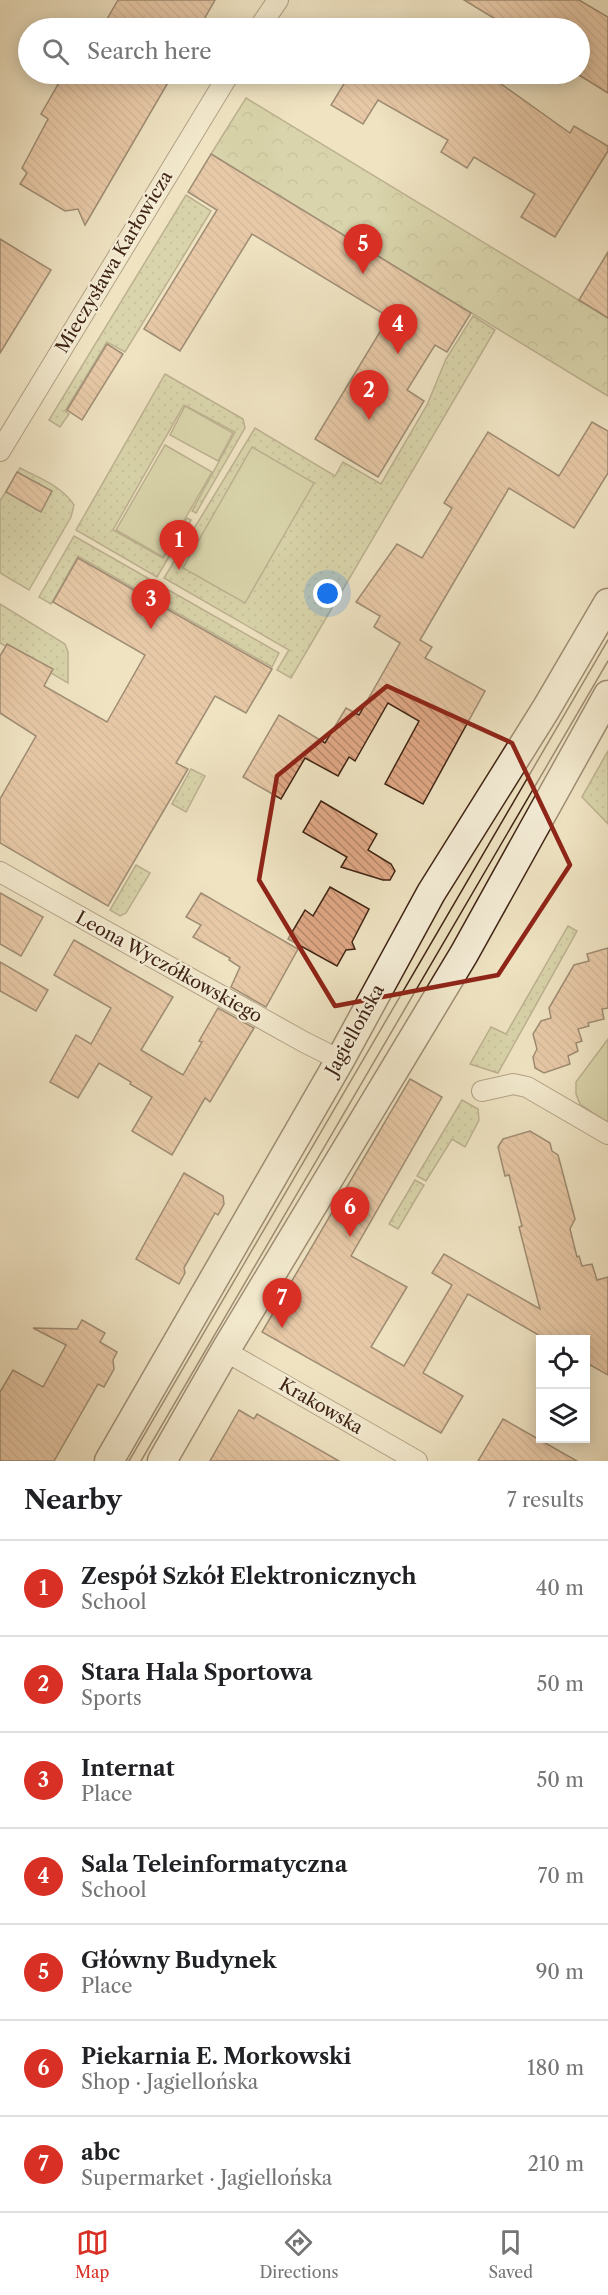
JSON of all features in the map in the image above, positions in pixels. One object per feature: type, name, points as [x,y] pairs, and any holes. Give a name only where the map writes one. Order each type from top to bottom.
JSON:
[{"type":"main road","name":"Jagiellońska","points":[[109,1461],[339,1060],[431,893],[516,758],[608,603]]},
{"type":"main road","points":[[162,1461],[225,1351],[468,947],[608,695]]},
{"type":"street","points":[[266,18],[278,0]]},
{"type":"street","name":"Mieczysława Karłowicza","points":[[0,451],[223,84]]},
{"type":"street","name":"Leona Wyczółkowskiego","points":[[0,872],[339,1060]]},
{"type":"street","points":[[482,1091],[513,1084],[527,1087],[608,1134]]},
{"type":"street","name":"Krakowska","points":[[225,1351],[417,1461]]},
{"type":"highlighted area","points":[[387,686],[512,743],[570,865],[498,975],[335,1006],[259,880],[277,776]]},
{"type":"green space","points":[[246,98],[608,318],[608,396],[211,154]]},
{"type":"green space","points":[[186,195],[211,211],[125,352],[107,342],[65,411],[69,414],[60,427],[49,420]]},
{"type":"green space","points":[[473,316],[495,330],[291,678],[277,670],[289,650],[164,578],[255,428],[335,476],[343,462],[381,484],[427,405],[446,359]]},
{"type":"green space","points":[[165,374],[243,419],[245,428],[196,513],[192,511],[235,432],[184,405],[113,530],[163,558],[187,518],[191,520],[157,577],[76,530]]},
{"type":"green space","points":[[185,406],[233,433],[218,461],[170,435]]},
{"type":"green space","points":[[165,445],[212,472],[163,557],[116,530]]},
{"type":"green space","points":[[252,447],[314,483],[245,603],[183,568]]},
{"type":"green space","points":[[20,468],[57,488],[74,505],[71,517],[29,590],[0,573],[0,501]]},
{"type":"green space","points":[[74,536],[279,653],[272,667],[78,556],[51,604],[39,597]]},
{"type":"green space","points":[[0,604],[65,644],[68,652],[68,683],[0,643]]},
{"type":"green space","points":[[608,751],[608,824],[582,797]]},
{"type":"green space","points":[[191,769],[205,776],[186,812],[172,804]]},
{"type":"green space","points":[[136,865],[150,873],[126,913],[120,916],[110,910]]},
{"type":"green space","points":[[568,926],[577,931],[498,1073],[470,1064],[491,1027],[506,1034]]},
{"type":"green space","points":[[608,1039],[608,1123],[580,1104],[576,1094],[576,1082]]},
{"type":"green space","points":[[462,1100],[478,1109],[479,1120],[465,1147],[452,1139],[426,1181],[417,1176]]},
{"type":"green space","points":[[415,1180],[424,1185],[398,1229],[389,1224]]},
{"type":"building","points":[[118,0],[215,0],[205,18],[108,18]]},
{"type":"building","points":[[464,0],[579,0],[608,17],[608,93],[590,82],[590,18],[494,18]]},
{"type":"building","points":[[58,84],[167,84],[85,225],[78,209],[65,211],[20,184],[27,173],[22,168],[48,119],[41,114]]},
{"type":"building","points":[[344,84],[501,84],[570,133],[574,126],[608,146],[608,151],[555,237],[521,217],[535,194],[474,157],[467,168],[441,152],[448,140],[378,100],[363,124],[331,105]]},
{"type":"building","points":[[211,154],[471,313],[447,352],[435,345],[407,390],[424,401],[378,477],[315,439],[389,317],[252,234],[180,351],[144,329],[217,210],[188,192]]},
{"type":"building","points":[[0,239],[51,270],[0,353]]},
{"type":"building","points":[[608,252],[608,318],[579,300]]},
{"type":"building","points":[[107,344],[123,354],[82,420],[67,410]]},
{"type":"building","points":[[592,422],[608,431],[608,473],[574,528],[509,488],[420,640],[432,647],[425,658],[485,691],[423,804],[385,784],[419,721],[388,703],[355,761],[349,757],[338,776],[305,758],[281,799],[243,777],[279,715],[325,743],[346,708],[359,715],[400,643],[374,627],[380,616],[356,602],[397,544],[422,558],[452,508],[444,503],[488,432],[559,476]]},
{"type":"building","points":[[17,472],[52,491],[41,512],[6,492]]},
{"type":"building","points":[[78,558],[272,669],[246,713],[215,696],[176,763],[188,769],[108,906],[0,843],[0,799],[36,736],[0,713],[0,656],[7,644],[53,669],[44,686],[107,722],[145,655],[53,602]]},
{"type":"building","points":[[321,801],[377,834],[368,850],[391,864],[395,871],[390,880],[341,867],[347,857],[303,832]]},
{"type":"building","points":[[330,887],[369,909],[352,942],[355,949],[346,950],[337,966],[288,939],[305,910],[313,916]]},
{"type":"building","points":[[0,893],[43,917],[21,956],[0,944]]},
{"type":"building","points":[[201,893],[298,949],[266,1007],[231,987],[240,967],[229,960],[230,958],[193,937],[201,925],[186,917]]},
{"type":"building","points":[[74,940],[173,997],[141,1050],[183,1075],[218,1008],[254,1028],[210,1102],[205,1098],[172,1155],[132,1131],[152,1097],[130,1084],[131,1082],[99,1063],[78,1098],[50,1082],[76,1035],[91,1044],[111,1008],[54,975]]},
{"type":"building","points":[[608,948],[608,1008],[602,1009],[604,1019],[588,1023],[589,1026],[578,1029],[582,1041],[576,1043],[578,1051],[568,1056],[570,1064],[544,1073],[535,1068],[533,1057],[537,1049],[533,1034],[541,1021],[551,1018],[549,1008],[574,965],[589,961],[587,954]]},
{"type":"building","points":[[0,962],[48,990],[36,1011],[0,991]]},
{"type":"building","points":[[410,1079],[442,1097],[351,1256],[407,1287],[371,1347],[404,1366],[452,1285],[432,1273],[444,1254],[540,1309],[519,1227],[522,1226],[509,1175],[505,1176],[498,1147],[503,1139],[530,1131],[550,1143],[552,1151],[558,1155],[575,1219],[570,1229],[577,1257],[579,1256],[582,1266],[592,1264],[597,1280],[608,1277],[608,1375],[590,1365],[590,1335],[538,1335],[468,1294],[423,1373],[463,1396],[441,1433],[262,1332]]},
{"type":"building","points":[[184,1173],[223,1196],[224,1204],[218,1215],[215,1213],[184,1268],[185,1273],[179,1284],[136,1259]]},
{"type":"building","points":[[82,1320],[105,1333],[100,1342],[117,1352],[113,1360],[114,1369],[104,1387],[98,1384],[54,1461],[0,1461],[0,1392],[13,1370],[43,1387],[66,1345],[33,1328],[77,1329]]},
{"type":"building","points":[[239,1410],[254,1419],[257,1414],[339,1461],[210,1461]]},
{"type":"building","points":[[503,1419],[536,1438],[536,1443],[545,1443],[577,1461],[478,1461]]},
{"type":"tram line","points":[[129,1461],[608,640]]},
{"type":"tram line","points":[[141,1461],[608,661]]},
{"type":"place","name":"Główny Budynek","points":[[363,274]]},
{"type":"place","name":"Sala Teleinformatyczna","points":[[398,354]]},
{"type":"place","name":"Stara Hala Sportowa","points":[[369,420]]},
{"type":"place","name":"Zespół Szkół Elektronicznych","points":[[179,570]]},
{"type":"place","name":"Internat","points":[[151,629]]},
{"type":"place","name":"Piekarnia E. Morkowski","points":[[350,1237]]},
{"type":"place","name":"abc","points":[[282,1328]]}]
